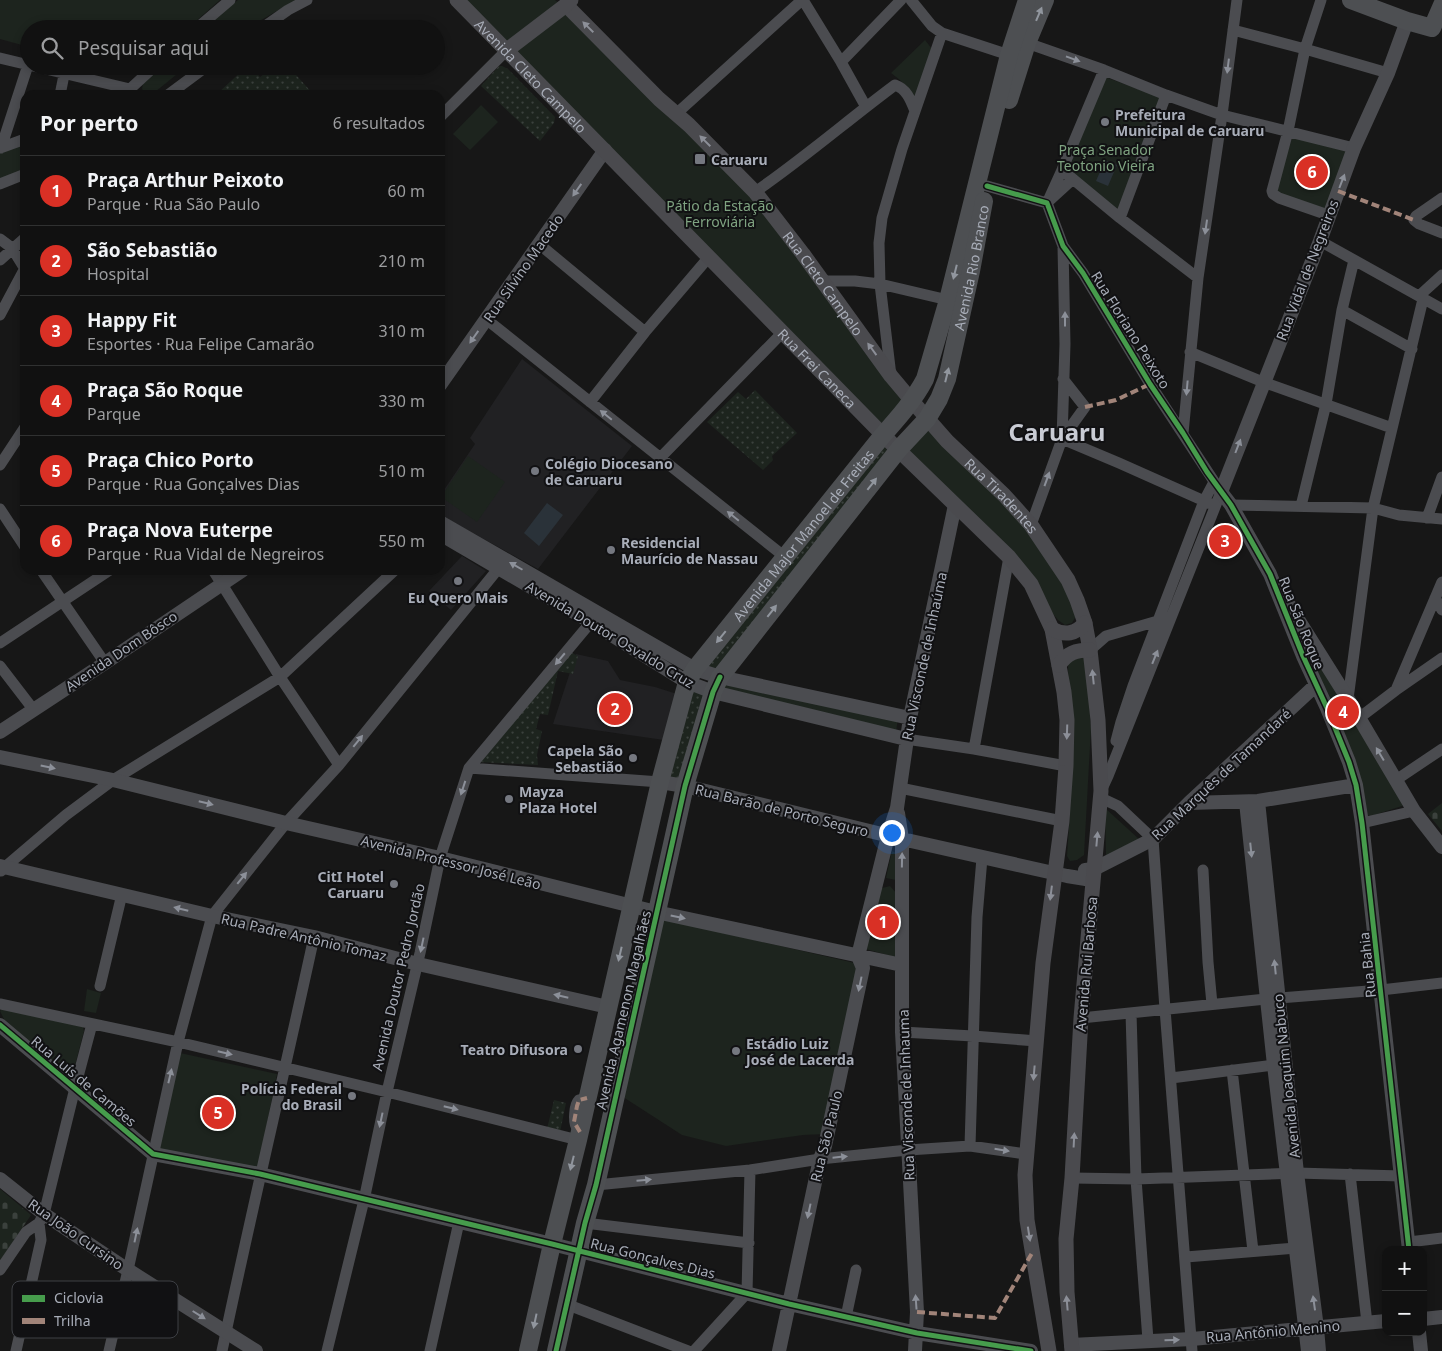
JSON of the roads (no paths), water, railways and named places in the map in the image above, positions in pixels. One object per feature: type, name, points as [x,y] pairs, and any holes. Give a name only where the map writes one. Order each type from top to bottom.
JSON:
[{"type":"main road","name":"Avenida Cleto Campelo","points":[[457,0],[605,150]]},
{"type":"main road","name":"Avenida Rio Branco","points":[[912,402],[925,379],[948,300],[1009,55],[1027,0]]},
{"type":"main road","name":"Avenida Rio Branco","points":[[927,419],[939,399],[947,379],[995,145],[1027,43],[1045,0]]},
{"type":"main road","points":[[1351,0],[1437,30],[1442,5]]},
{"type":"main road","points":[[507,50],[566,2]]},
{"type":"main road","name":"Rua Cleto Campelo","points":[[566,2],[659,99],[689,124],[755,192],[912,402]]},
{"type":"main road","name":"Rua Frei Caneca","points":[[605,150],[883,435],[1009,557],[1031,584],[1052,629]]},
{"type":"main road","name":"Rua Tiradentes","points":[[912,402],[947,441],[1004,495],[1031,525],[1068,580]]},
{"type":"main road","name":"Avenida Major Manoel de Freitas","points":[[691,676],[883,435],[912,402]]},
{"type":"main road","name":"Avenida Major Manoel de Freitas","points":[[716,685],[899,449],[927,419]]},
{"type":"main road","name":"Avenida Rui Barbosa","points":[[1068,580],[1085,623],[1090,650],[1098,720],[1101,794],[1081,1018],[1072,1178],[1066,1239],[1066,1292],[1072,1348]]},
{"type":"main road","points":[[1052,629],[1059,633],[1074,633],[1085,623]]},
{"type":"main road","points":[[1048,1351],[1027,1220],[1025,1175],[1043,963],[1062,821],[1066,766],[1067,720],[1064,692],[1052,629]]},
{"type":"main road","points":[[1059,665],[1064,657],[1072,652],[1090,650]]},
{"type":"main road","name":"Avenida Agamenon Magalhães","points":[[528,1351],[660,782],[691,676]]},
{"type":"main road","name":"Avenida Agamenon Magalhães","points":[[556,1351],[585,1223],[596,1185],[656,912],[686,786],[716,685]]},
{"type":"street","points":[[207,20],[230,0]]},
{"type":"street","points":[[273,20],[306,0]]},
{"type":"street","points":[[676,114],[803,0],[866,107]]},
{"type":"street","points":[[841,62],[901,0]]},
{"type":"street","points":[[911,0],[932,26],[942,33],[1009,55],[1027,43],[1104,70],[1166,96],[1222,115],[1354,148]]},
{"type":"street","points":[[1183,432],[1198,278],[1237,0]]},
{"type":"street","points":[[1321,0],[1305,48],[1288,131],[1272,188],[1273,194],[1279,198],[1328,215]]},
{"type":"street","name":"Rua Vidal de Negreiros","points":[[1217,487],[1263,382],[1320,241],[1354,148],[1388,73],[1407,21]]},
{"type":"street","points":[[1233,30],[1305,48],[1388,73]]},
{"type":"street","points":[[891,376],[880,284],[879,244],[882,218],[914,111],[942,33]]},
{"type":"street","points":[[445,112],[507,50]]},
{"type":"street","points":[[0,58],[20,63]]},
{"type":"street","points":[[1046,203],[1104,70]]},
{"type":"street","points":[[21,90],[27,75]]},
{"type":"street","points":[[61,90],[64,75]]},
{"type":"street","points":[[68,75],[125,90]]},
{"type":"street","points":[[135,90],[147,75]]},
{"type":"street","points":[[175,90],[195,75]]},
{"type":"street","points":[[755,192],[895,85],[899,86],[910,98],[914,111]]},
{"type":"street","points":[[0,148],[20,93]]},
{"type":"street","points":[[1120,218],[1166,96]]},
{"type":"street","points":[[0,148],[20,141]]},
{"type":"street","name":"Rua Silvino Macedo","points":[[445,378],[605,150]]},
{"type":"street","points":[[1062,170],[1120,218],[1198,278]]},
{"type":"street","points":[[0,184],[20,176]]},
{"type":"street","points":[[1046,203],[1073,179]]},
{"type":"street","points":[[987,186],[1046,203]]},
{"type":"street","points":[[1442,198],[1416,216],[1414,220],[1418,224],[1442,233]]},
{"type":"street","name":"Rua Floriano Peixoto","points":[[1046,203],[1063,246],[1083,273],[1150,384],[1217,487]]},
{"type":"street","points":[[0,240],[12,248],[20,261]]},
{"type":"street","points":[[1320,241],[1442,309]]},
{"type":"street","points":[[0,260],[20,242]]},
{"type":"street","points":[[539,244],[645,332]]},
{"type":"street","points":[[1062,439],[1065,344],[1063,246]]},
{"type":"street","points":[[590,402],[645,332],[710,257]]},
{"type":"street","points":[[1302,506],[1326,404],[1342,310],[1354,260]]},
{"type":"street","points":[[1065,283],[1083,273]]},
{"type":"street","points":[[1348,699],[1373,508],[1412,349],[1421,298],[1442,275]]},
{"type":"street","points":[[0,315],[20,278]]},
{"type":"street","points":[[823,281],[856,281],[880,284],[948,300]]},
{"type":"street","points":[[1342,310],[1412,349]]},
{"type":"street","points":[[486,319],[785,557]]},
{"type":"street","points":[[660,458],[783,332]]},
{"type":"street","points":[[1190,352],[1263,382],[1392,428]]},
{"type":"street","points":[[1031,525],[1062,439],[1085,407],[1063,379]]},
{"type":"street","points":[[0,464],[20,434]]},
{"type":"street","points":[[1062,439],[1210,503]]},
{"type":"street","points":[[1427,518],[1442,477]]},
{"type":"street","points":[[1112,767],[1121,722],[1157,621],[1217,487]]},
{"type":"street","name":"Rua São Roque","points":[[1217,487],[1231,505],[1270,574],[1316,685]]},
{"type":"street","points":[[1192,1345],[1165,1009],[1154,839],[1118,806],[1101,794],[1170,619],[1210,503]]},
{"type":"street","name":"Rua Visconde de Inhaúma","points":[[895,838],[906,739],[955,505]]},
{"type":"street","points":[[1231,505],[1373,508],[1399,515],[1442,520]]},
{"type":"street","points":[[1,511],[20,538]]},
{"type":"street","name":"Avenida Doutor Osvaldo Cruz","points":[[445,525],[691,676]]},
{"type":"street","name":"Avenida Doutor Osvaldo Cruz","points":[[445,537],[498,569],[691,676],[716,685],[906,739]]},
{"type":"street","points":[[974,749],[1009,557]]},
{"type":"street","points":[[125,1281],[178,1042],[212,916],[286,823],[339,765],[498,569]]},
{"type":"street","points":[[1270,574],[1414,810],[1442,848]]},
{"type":"street","points":[[45,575],[105,663]]},
{"type":"street","points":[[0,643],[102,575]]},
{"type":"street","points":[[216,575],[280,677],[339,765]]},
{"type":"street","name":"Avenida Dom Bôsco","points":[[0,732],[235,575]]},
{"type":"street","points":[[2,869],[66,815],[112,780],[280,677],[390,575]]},
{"type":"street","points":[[1396,690],[1442,582]]},
{"type":"street","points":[[1434,598],[1442,610]]},
{"type":"street","points":[[1090,650],[1106,636],[1170,619]]},
{"type":"street","name":"Avenida Doutor Pedro Jordão","points":[[328,1351],[418,964],[440,858],[469,768],[592,622]]},
{"type":"street","points":[[1085,623],[1106,636]]},
{"type":"street","points":[[1359,718],[1442,658]]},
{"type":"street","points":[[1309,670],[1316,661],[1319,660],[1325,663]]},
{"type":"street","points":[[0,666],[33,710]]},
{"type":"street","name":"Avenida Doutor Osvaldo Cruz","points":[[716,685],[910,718]]},
{"type":"street","name":"Rua Bahia","points":[[1316,685],[1337,732],[1356,786],[1362,823],[1409,1246]]},
{"type":"street","name":"Rua Marquês de Tamandaré","points":[[1093,874],[1154,839],[1189,803],[1316,685]]},
{"type":"street","points":[[906,739],[1066,766]]},
{"type":"street","points":[[1396,780],[1442,749]]},
{"type":"street","name":"Avenida Professor José Leão","points":[[0,757],[112,780],[286,823],[440,858],[656,912],[902,965]]},
{"type":"street","points":[[469,768],[660,782]]},
{"type":"street","name":"Rua Barão de Porto Seguro","points":[[660,782],[686,786],[982,858],[1055,868],[1068,868],[1093,874]]},
{"type":"street","points":[[1189,803],[1252,801],[1356,786]]},
{"type":"street","points":[[900,788],[1062,821]]},
{"type":"street","name":"Avenida Joaquim Nabuco","points":[[1252,801],[1291,1173],[1296,1248],[1312,1328],[1319,1351]]},
{"type":"street","points":[[1362,823],[1414,810]]},
{"type":"street","name":"Rua São Paulo","points":[[779,1351],[863,968],[858,956],[876,884],[895,838]]},
{"type":"street","name":"Rua Visconde de Inhauma","points":[[895,838],[901,886],[902,1032],[917,1333],[915,1351]]},
{"type":"street","points":[[970,1146],[977,926],[982,858]]},
{"type":"street","name":"Rua Padre Antônio Tomaz","points":[[2,869],[314,937],[418,964],[608,1007]]},
{"type":"street","points":[[1203,870],[1212,1004]]},
{"type":"street","points":[[876,884],[887,882],[901,886]]},
{"type":"street","points":[[100,986],[122,894]]},
{"type":"street","points":[[222,1351],[314,937]]},
{"type":"street","points":[[1081,1018],[1442,983]]},
{"type":"street","name":"Avenida Joaquim Nabuco","points":[[1272,998],[1274,1065],[1312,1328],[1308,1351]]},
{"type":"street","points":[[0,1004],[178,1042],[579,1136]]},
{"type":"street","points":[[1131,1013],[1136,1179],[1148,1340]]},
{"type":"street","points":[[31,1281],[40,1240],[41,1218],[92,1024]]},
{"type":"street","name":"Rua Luís de Camões","points":[[1,1029],[153,1154]]},
{"type":"street","points":[[902,1032],[1037,1041]]},
{"type":"street","points":[[1171,1078],[1274,1065]]},
{"type":"street","points":[[1232,1070],[1252,1251]]},
{"type":"street","points":[[596,1185],[750,1170],[820,1159],[908,1150],[970,1146],[1026,1154]]},
{"type":"street","name":"Rua Gonçalves Dias","points":[[153,1154],[260,1174],[552,1244],[789,1304],[917,1333],[1031,1351]]},
{"type":"street","points":[[694,1351],[747,1293],[750,1170]]},
{"type":"street","points":[[1072,1178],[1136,1179],[1291,1173],[1402,1176]]},
{"type":"street","points":[[1350,1174],[1367,1323]]},
{"type":"street","name":"Rua João Cursino","points":[[0,1179],[41,1218],[145,1281]]},
{"type":"street","points":[[0,1270],[26,1232],[41,1218]]},
{"type":"street","points":[[430,1351],[458,1222]]},
{"type":"street","points":[[585,1223],[749,1243]]},
{"type":"street","points":[[1409,1246],[1442,1238]]},
{"type":"street","points":[[1186,1257],[1296,1248]]},
{"type":"street","points":[[846,1317],[856,1270]]},
{"type":"street","name":"Rua João Cursino","points":[[178,1302],[256,1351]]},
{"type":"street","points":[[566,1304],[688,1351]]},
{"type":"street","points":[[1427,1318],[1442,1317]]},
{"type":"street","name":"Rua Antônio Menino","points":[[1072,1348],[1148,1340],[1192,1345],[1312,1328],[1382,1321]]},
{"type":"street","points":[[1419,1336],[1421,1351]]},
{"type":"street","points":[[16,1351],[19,1338]]},
{"type":"street","points":[[109,1351],[112,1338]]},
{"type":"place","name":"Prefeitura Municipal de Caruaru","points":[[1105,122]]},
{"type":"place","name":"Caruaru","points":[[700,159]]},
{"type":"place","name":"Praça Nova Euterpe","points":[[1312,172]]},
{"type":"place","name":"Colégio Diocesano de Caruaru","points":[[535,471]]},
{"type":"place","name":"Happy Fit","points":[[1225,541]]},
{"type":"place","name":"Residencial Maurício de Nassau","points":[[611,550]]},
{"type":"place","name":"Eu Quero Mais","points":[[458,581]]},
{"type":"place","name":"São Sebastião","points":[[615,709]]},
{"type":"place","name":"Praça São Roque","points":[[1343,712]]},
{"type":"place","name":"Capela São Sebastião","points":[[633,758]]},
{"type":"place","name":"Mayza Plaza Hotel","points":[[509,799]]},
{"type":"place","name":"CitI Hotel Caruaru","points":[[394,884]]},
{"type":"place","name":"Praça Arthur Peixoto","points":[[883,922]]},
{"type":"place","name":"Teatro Difusora","points":[[578,1049]]},
{"type":"place","name":"Estádio Luiz José de Lacerda","points":[[736,1051]]},
{"type":"place","name":"Polícia Federal do Brasil","points":[[352,1096]]},
{"type":"place","name":"Praça Chico Porto","points":[[218,1113]]},
{"type":"district","name":"Caruaru","points":[[1057,431]]},
{"type":"park label","name":"Praça Senador Teotonio Vieira","points":[[1106,158]]},
{"type":"park label","name":"Pátio da Estação Ferroviária","points":[[720,214]]}]
